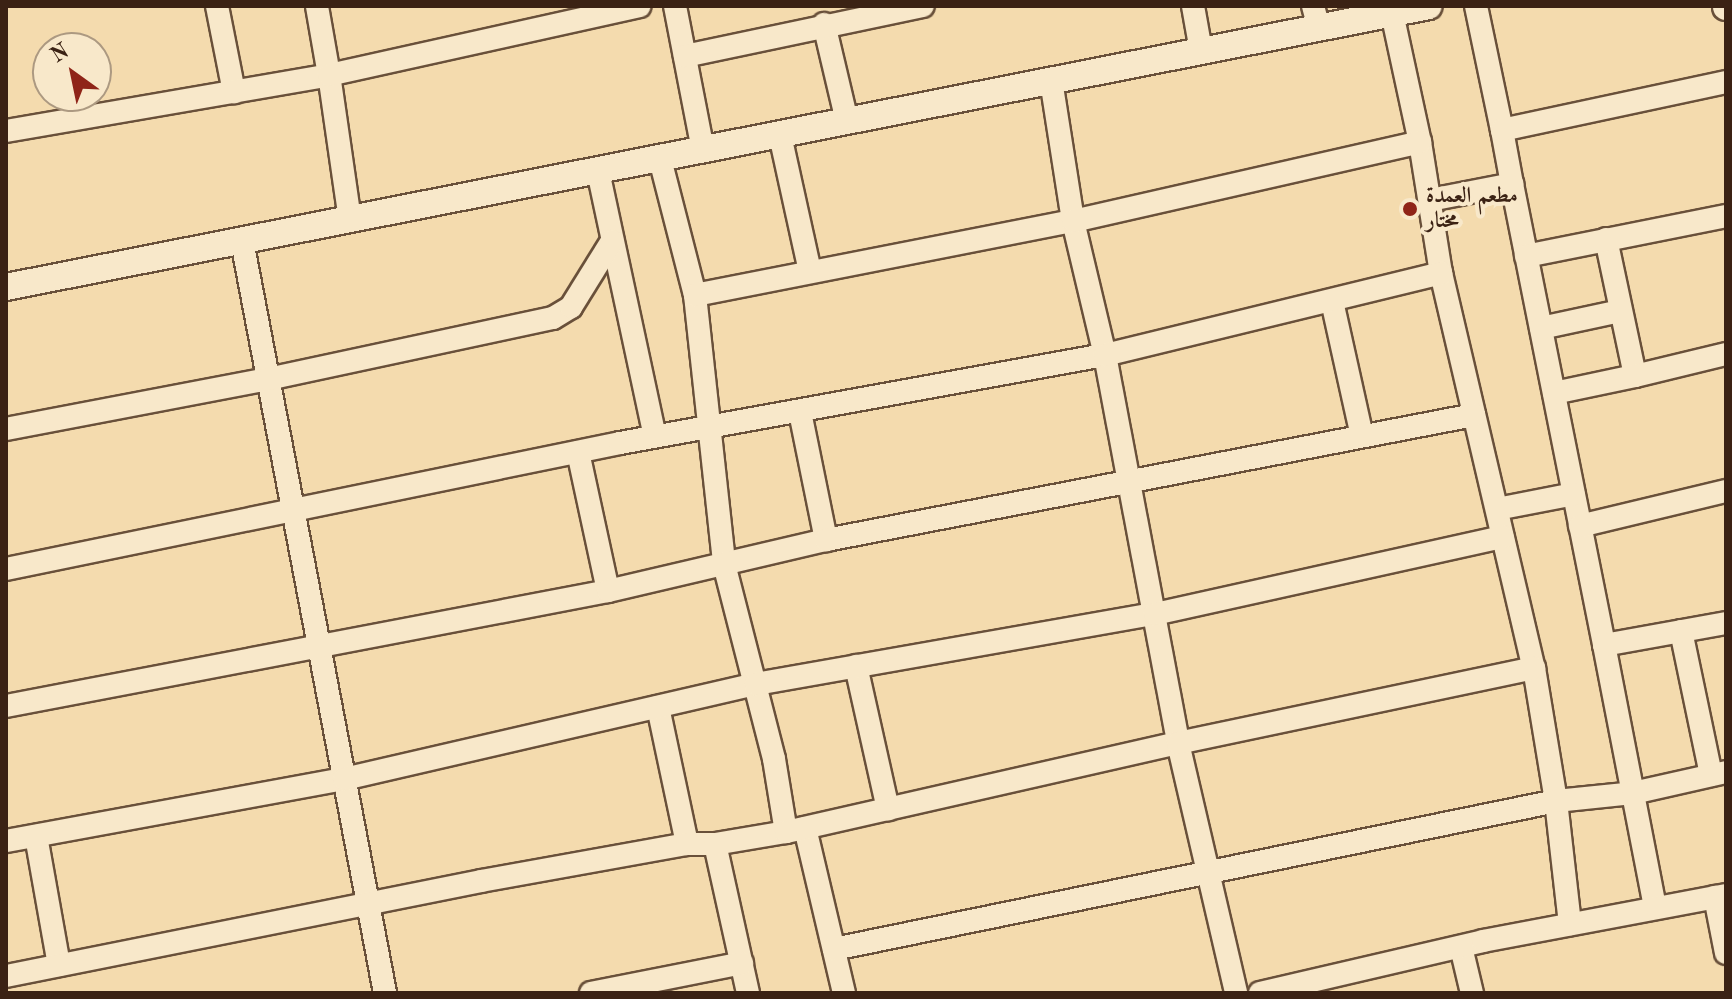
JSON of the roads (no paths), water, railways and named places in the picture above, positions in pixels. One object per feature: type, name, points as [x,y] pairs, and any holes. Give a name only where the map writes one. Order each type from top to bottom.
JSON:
[{"type":"street","points":[[217,6],[234,92]]},
{"type":"street","points":[[317,6],[350,220]]},
{"type":"street","points":[[6,131],[329,75],[639,6]]},
{"type":"street","points":[[675,6],[703,150]]},
{"type":"street","points":[[685,56],[824,24],[923,6]]},
{"type":"street","points":[[1193,6],[1201,51]]},
{"type":"street","points":[[6,287],[1201,51],[1316,17],[1392,13],[1429,6]]},
{"type":"street","points":[[1476,6],[1655,907]]},
{"type":"street","points":[[1392,13],[1420,142],[1441,273],[1534,668],[1556,801],[1570,924]]},
{"type":"street","points":[[824,24],[847,121]]},
{"type":"street","points":[[1051,80],[1073,221],[1105,355],[1178,743],[1211,874],[1236,993]]},
{"type":"street","points":[[1502,130],[1726,82]]},
{"type":"street","points":[[780,135],[810,272]]},
{"type":"street","points":[[695,295],[1073,221],[1420,142]]},
{"type":"street","points":[[660,159],[695,295],[724,564],[774,759],[834,949],[844,993]]},
{"type":"street","points":[[598,171],[655,436]]},
{"type":"street","points":[[1430,200],[1512,184]]},
{"type":"street","points":[[1526,256],[1726,216]]},
{"type":"street","points":[[1606,239],[1635,376]]},
{"type":"street","points":[[242,241],[316,645],[385,993]]},
{"type":"street","points":[[6,429],[268,379],[553,318],[571,307],[612,241]]},
{"type":"street","points":[[6,569],[655,436],[1105,355],[1441,273]]},
{"type":"street","points":[[1332,301],[1362,436]]},
{"type":"street","points":[[1541,328],[1620,311]]},
{"type":"street","points":[[1554,393],[1726,354]]},
{"type":"street","points":[[800,412],[826,540]]},
{"type":"street","points":[[6,706],[608,591],[826,540],[1474,415]]},
{"type":"street","points":[[578,452],[608,591]]},
{"type":"street","points":[[1580,526],[1726,491]]},
{"type":"street","points":[[1497,509],[1574,494]]},
{"type":"street","points":[[6,841],[344,779],[756,684],[1155,614],[1503,537]]},
{"type":"street","points":[[1604,645],[1726,623]]},
{"type":"street","points":[[834,949],[925,933],[1027,907],[1211,874],[1556,801],[1633,793],[1718,774],[1681,631]]},
{"type":"street","points":[[856,666],[888,809]]},
{"type":"street","points":[[6,976],[687,844],[715,844],[795,830],[1178,743],[1534,668]]},
{"type":"street","points":[[658,707],[687,844]]},
{"type":"street","points":[[36,836],[59,965]]},
{"type":"street","points":[[715,844],[748,993]]},
{"type":"street","points":[[1260,993],[1570,924],[1720,896],[1726,953]]},
{"type":"street","points":[[1461,947],[1472,993]]},
{"type":"street","points":[[591,993],[633,988],[742,963]]},
{"type":"place","name":"مطعم العمدة مختار","points":[[1410,209]]}]
